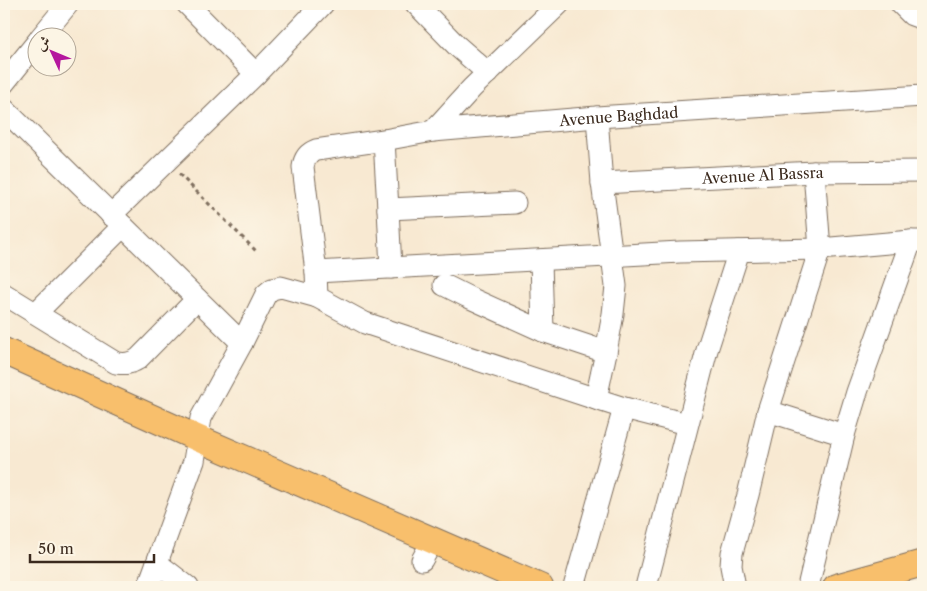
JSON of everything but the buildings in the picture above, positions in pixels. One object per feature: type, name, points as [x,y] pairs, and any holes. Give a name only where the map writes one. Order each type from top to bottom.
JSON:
[{"type":"main road","points":[[4,351],[197,438],[428,550],[512,582],[540,587]]},
{"type":"main road","points":[[836,587],[923,563]]},
{"type":"street","points":[[48,28],[68,4]]},
{"type":"street","points":[[187,4],[256,74]]},
{"type":"street","points":[[36,313],[117,221],[166,161],[256,74],[323,4]]},
{"type":"street","points":[[416,4],[457,46],[488,73]]},
{"type":"street","points":[[434,131],[472,88],[559,4]]},
{"type":"street","points":[[900,4],[912,15],[923,19]]},
{"type":"street","points":[[4,82],[28,53]]},
{"type":"street","name":"Avenue Baghdad","points":[[316,272],[303,167],[307,156],[316,150],[434,131],[596,116],[923,96]]},
{"type":"street","points":[[4,109],[242,343]]},
{"type":"street","points":[[596,116],[602,183],[616,286],[613,314],[596,399]]},
{"type":"street","points":[[384,140],[391,268]]},
{"type":"street","name":"Avenue Al Bassra","points":[[602,183],[814,172],[923,171]]},
{"type":"street","points":[[735,587],[731,566],[732,553],[768,411],[820,249],[814,172]]},
{"type":"street","points":[[388,209],[515,203]]},
{"type":"street","points":[[317,297],[316,272],[680,252],[820,249],[917,241],[857,392],[844,435],[808,587]]},
{"type":"street","points":[[646,587],[707,350],[739,251]]},
{"type":"street","points":[[541,260],[543,331]]},
{"type":"street","points":[[444,285],[543,331],[606,352]]},
{"type":"street","points":[[148,587],[194,461],[201,418],[266,294],[272,289],[281,288],[317,297],[365,323],[624,408],[687,424]]},
{"type":"street","points":[[4,294],[116,363],[124,364],[132,363],[138,359],[197,299]]},
{"type":"street","points":[[574,587],[624,408]]},
{"type":"street","points":[[768,411],[844,435]]},
{"type":"street","points":[[157,563],[188,587]]},
{"type":"path","points":[[166,161],[258,253]]}]
